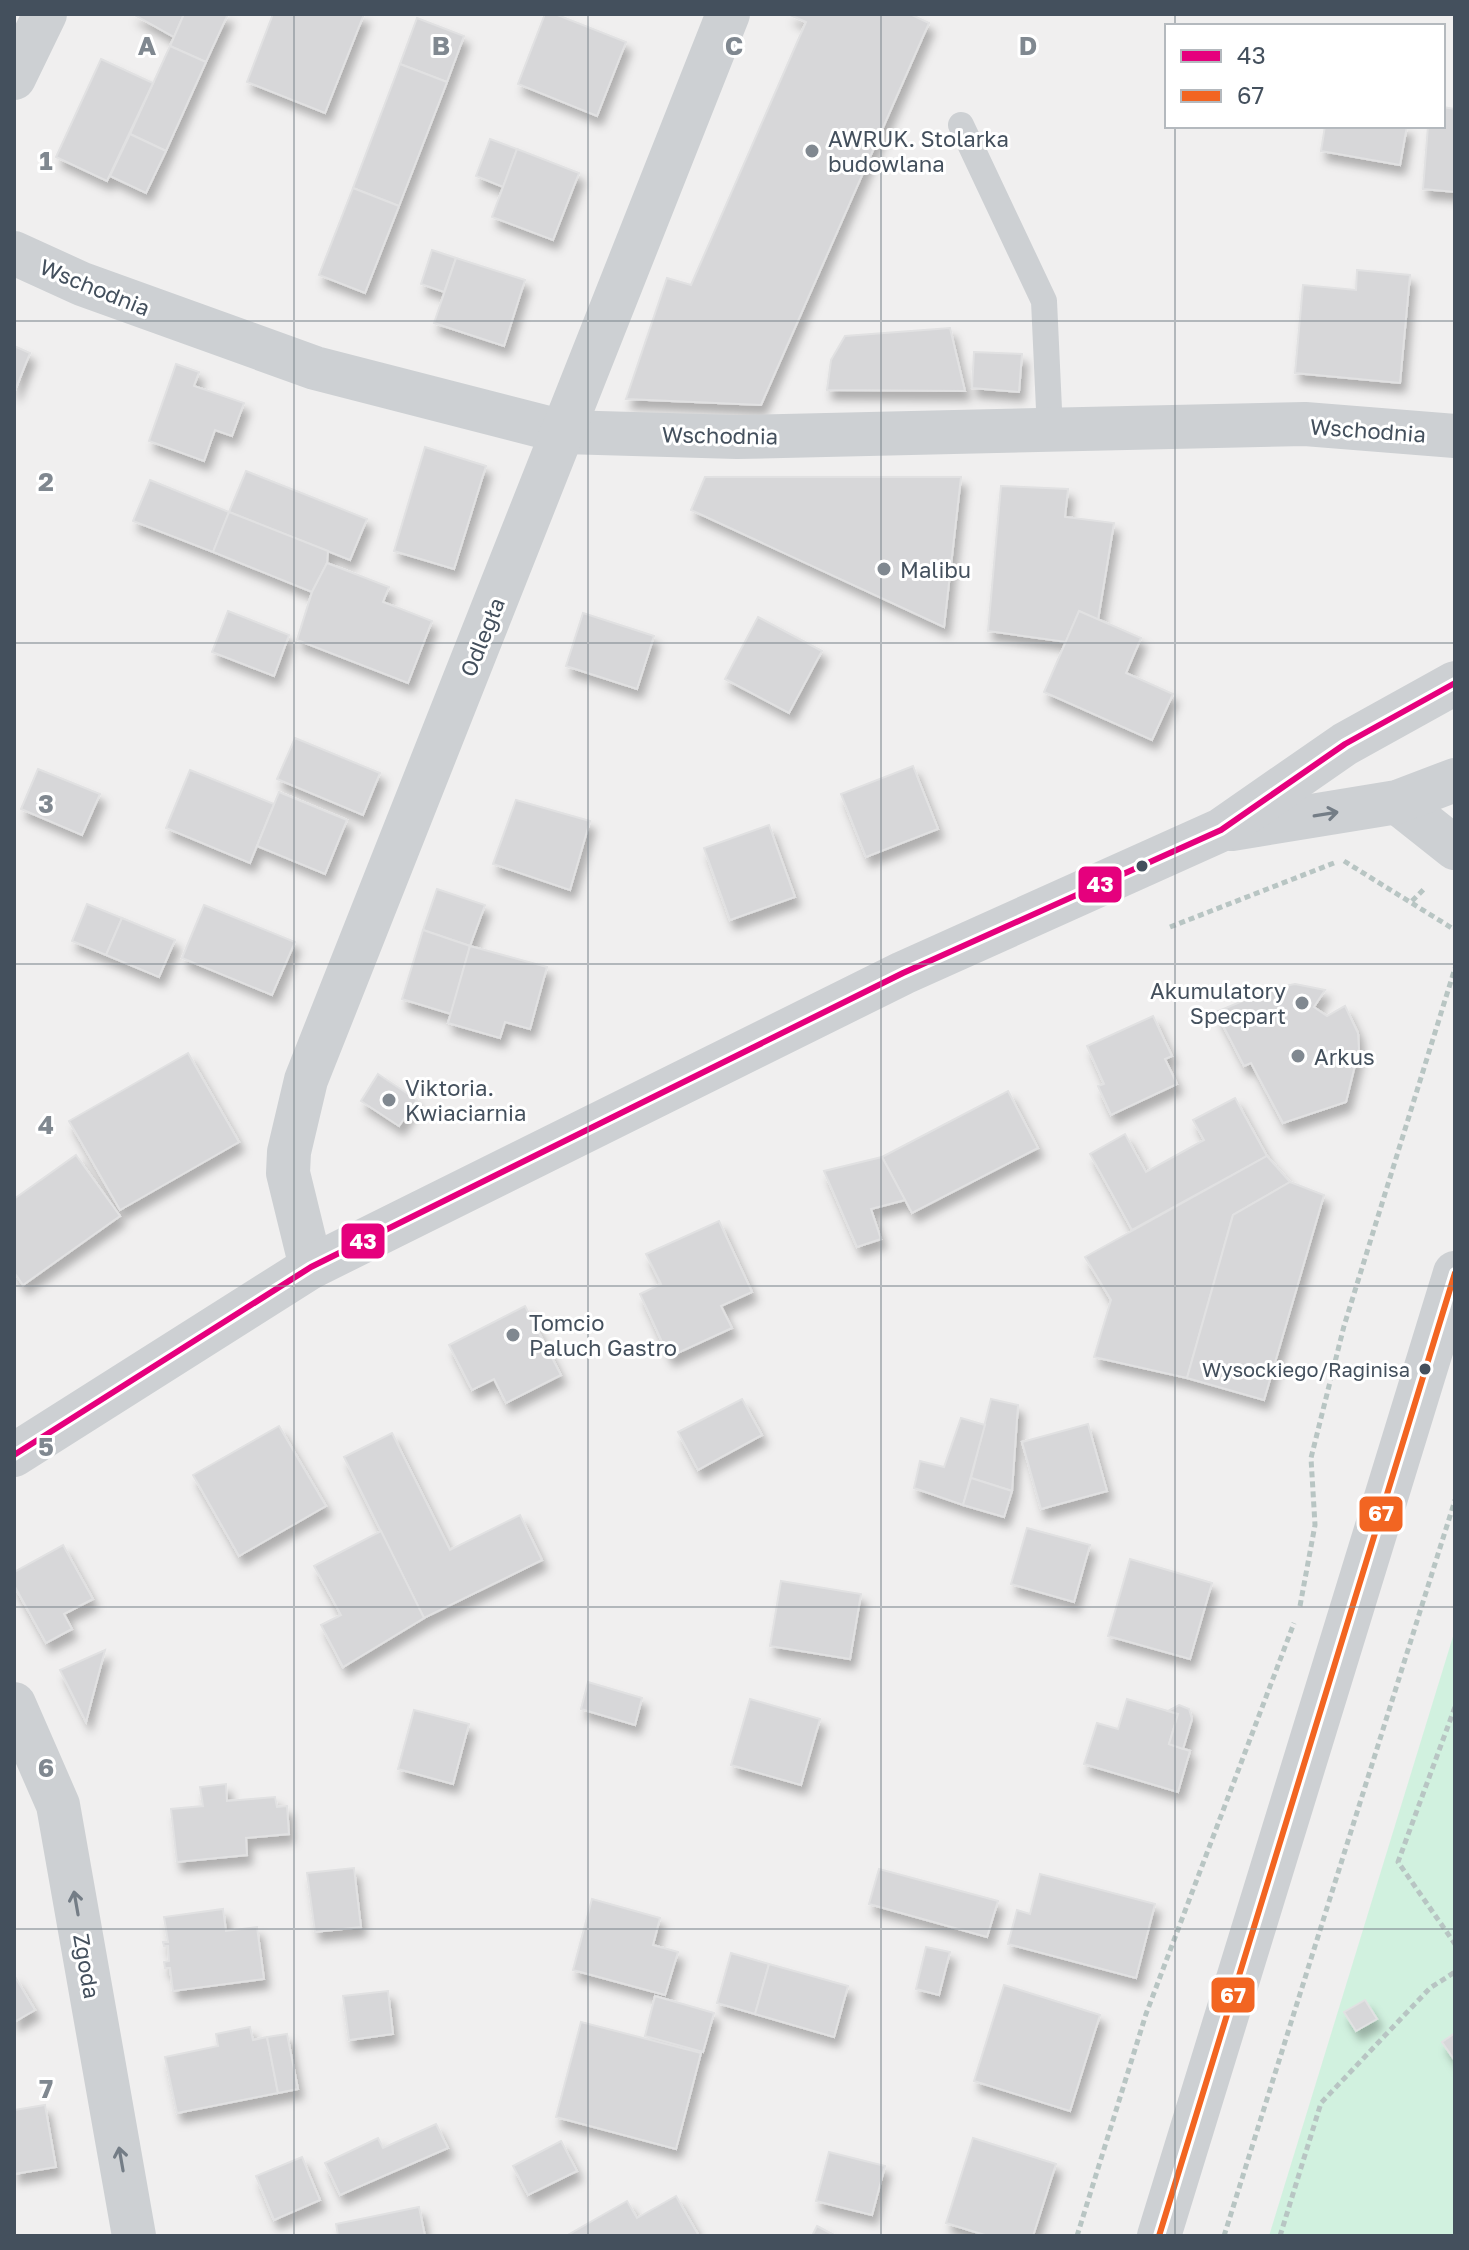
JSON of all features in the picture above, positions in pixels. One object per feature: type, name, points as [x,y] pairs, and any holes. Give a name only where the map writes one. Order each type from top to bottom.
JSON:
[{"type":"street","points":[[14,78],[45,14]]},
{"type":"street","name":"Odległa","points":[[311,1267],[288,1173],[289,1152],[306,1080],[728,14]]},
{"type":"street","name":"Wschodnia","points":[[14,253],[96,289],[315,368],[564,432],[737,437],[1305,424],[1455,436]]},
{"type":"street","points":[[14,1455],[311,1267],[903,973],[1221,830],[1345,744],[1455,683]]},
{"type":"street","points":[[1221,830],[1397,802],[1455,780]]},
{"type":"street","points":[[1397,802],[1455,848]]},
{"type":"street","points":[[1159,2236],[1455,1273]]},
{"type":"street","name":"Zgoda","points":[[14,1704],[58,1805],[134,2236]]},
{"type":"lane","points":[[961,125],[1044,301],[1050,431]]},
{"type":"path","points":[[1170,927],[1342,860],[1455,930]]},
{"type":"path","points":[[1077,2236],[1146,2014],[1299,1610],[1315,1525],[1311,1458],[1344,1326],[1455,968]]},
{"type":"path","points":[[1224,2236],[1455,1500]]},
{"type":"path","points":[[1455,1707],[1398,1862],[1455,1944]]},
{"type":"path","points":[[1280,2236],[1321,2103],[1430,1988],[1455,1972]]},
{"type":"green space","points":[[1455,1630],[1455,2236],[1269,2236]]},
{"type":"building","points":[[133,14],[184,14],[174,37]]},
{"type":"building","points":[[184,14],[228,14],[206,62],[170,46]]},
{"type":"building","points":[[273,14],[364,14],[325,113],[247,82]]},
{"type":"building","points":[[545,14],[555,14],[626,42],[597,116],[518,84]]},
{"type":"building","name":"AWRUK. Stolarka budowlana","points":[[788,14],[910,14],[929,23],[761,405],[626,399],[667,278],[691,285],[806,22]]},
{"type":"building","points":[[417,18],[464,36],[447,82],[400,64]]},
{"type":"building","points":[[170,46],[206,62],[166,151],[130,134]]},
{"type":"building","points":[[101,59],[153,83],[107,181],[56,157]]},
{"type":"building","points":[[400,64],[447,82],[399,206],[353,188]]},
{"type":"building","points":[[1445,107],[1455,109],[1455,192],[1423,189],[1428,128],[1445,128]]},
{"type":"building","points":[[1325,128],[1407,128],[1400,165],[1321,151]]},
{"type":"building","points":[[130,134],[166,151],[146,193],[110,176]]},
{"type":"building","points":[[490,139],[517,149],[503,187],[476,176]]},
{"type":"building","points":[[517,149],[579,173],[553,240],[492,217]]},
{"type":"building","points":[[353,188],[399,206],[365,293],[319,275]]},
{"type":"building","points":[[432,250],[456,258],[444,292],[421,284]]},
{"type":"building","points":[[456,258],[525,280],[504,346],[434,323]]},
{"type":"building","points":[[1357,270],[1410,275],[1400,383],[1295,373],[1303,285],[1356,290]]},
{"type":"building","points":[[950,328],[965,391],[827,390],[831,360],[845,336]]},
{"type":"building","points":[[14,346],[30,353],[14,393]]},
{"type":"building","points":[[974,352],[1022,354],[1019,392],[972,388]]},
{"type":"building","points":[[176,364],[199,372],[194,386],[244,403],[232,436],[215,430],[204,461],[149,441]]},
{"type":"building","points":[[425,447],[486,466],[454,569],[394,551]]},
{"type":"building","points":[[246,471],[367,519],[350,560],[229,512]]},
{"type":"building","name":"Malibu","points":[[705,477],[961,477],[944,627],[691,510]]},
{"type":"building","points":[[150,480],[229,512],[213,552],[133,521]]},
{"type":"building","points":[[1001,486],[1068,489],[1065,517],[1114,523],[1098,620],[1079,611],[1066,642],[988,631]]},
{"type":"building","points":[[229,512],[328,551],[327,563],[312,592],[213,552]]},
{"type":"building","points":[[327,563],[389,587],[383,602],[432,621],[408,683],[297,640],[312,592]]},
{"type":"building","points":[[228,611],[289,635],[274,676],[212,652]]},
{"type":"building","points":[[1079,611],[1141,638],[1126,673],[1173,694],[1152,740],[1044,692]]},
{"type":"building","points":[[583,613],[654,636],[637,689],[566,666]]},
{"type":"building","points":[[758,617],[822,651],[789,713],[725,679]]},
{"type":"building","points":[[295,738],[380,773],[363,815],[277,779]]},
{"type":"building","points":[[913,766],[938,829],[866,857],[841,794]]},
{"type":"building","points":[[38,769],[100,794],[82,835],[21,809]]},
{"type":"building","points":[[190,770],[274,804],[250,863],[166,828]]},
{"type":"building","points":[[279,792],[347,820],[325,874],[257,846]]},
{"type":"building","points":[[516,800],[590,821],[570,890],[493,864]]},
{"type":"building","points":[[769,825],[795,897],[730,920],[704,848]]},
{"type":"building","points":[[437,889],[485,905],[470,946],[423,930]]},
{"type":"building","points":[[87,904],[122,918],[106,955],[72,941]]},
{"type":"building","points":[[204,905],[295,942],[272,995],[182,958]]},
{"type":"building","points":[[122,918],[175,940],[159,977],[106,955]]},
{"type":"building","points":[[423,930],[470,946],[451,1014],[402,999]]},
{"type":"building","points":[[470,946],[547,967],[530,1029],[505,1022],[500,1038],[448,1023]]},
{"type":"building","name":"Arkus","points":[[1295,984],[1325,990],[1314,1007],[1327,1016],[1345,1006],[1358,1033],[1359,1049],[1346,1102],[1283,1123],[1251,1063],[1244,1066],[1216,1012],[1274,988]]},
{"type":"building","points":[[1153,1016],[1172,1056],[1165,1059],[1177,1084],[1111,1115],[1098,1086],[1104,1084],[1087,1046]]},
{"type":"building","points":[[188,1053],[239,1142],[120,1210],[69,1121]]},
{"type":"building","name":"Viktoria. Kwiaciarnia","points":[[378,1074],[417,1100],[399,1126],[361,1101]]},
{"type":"building","points":[[1008,1091],[1038,1148],[912,1213],[882,1157]]},
{"type":"building","points":[[1235,1098],[1267,1156],[1132,1230],[1090,1154],[1125,1134],[1146,1172],[1204,1140],[1193,1120]]},
{"type":"building","points":[[76,1155],[120,1216],[23,1285],[14,1272],[14,1199]]},
{"type":"building","points":[[1267,1156],[1290,1182],[1233,1215],[1187,1378],[1094,1357],[1111,1300],[1085,1257]]},
{"type":"building","points":[[882,1157],[905,1200],[871,1209],[881,1239],[857,1247],[824,1171]]},
{"type":"building","points":[[1290,1182],[1324,1195],[1264,1400],[1187,1378],[1233,1215]]},
{"type":"building","points":[[719,1221],[752,1292],[721,1306],[732,1328],[669,1357],[640,1294],[661,1284],[646,1254]]},
{"type":"building","points":[[525,1306],[561,1375],[506,1403],[494,1379],[472,1390],[449,1345]]},
{"type":"building","points":[[742,1399],[762,1435],[698,1470],[678,1432]]},
{"type":"building","points":[[991,1399],[1018,1405],[1012,1491],[971,1478]]},
{"type":"building","points":[[961,1418],[985,1425],[963,1505],[914,1488],[920,1461],[944,1467]]},
{"type":"building","points":[[1088,1424],[1107,1491],[1041,1509],[1022,1442]]},
{"type":"building","points":[[279,1426],[326,1506],[239,1556],[193,1475]]},
{"type":"building","points":[[392,1433],[450,1550],[520,1515],[542,1560],[424,1618],[344,1457]]},
{"type":"building","points":[[971,1478],[1012,1491],[1004,1517],[963,1505]]},
{"type":"building","points":[[1027,1528],[1090,1545],[1074,1602],[1011,1584]]},
{"type":"building","points":[[381,1531],[424,1618],[343,1667],[321,1625],[341,1615],[314,1566]]},
{"type":"building","points":[[63,1545],[93,1599],[64,1614],[72,1629],[46,1643],[14,1585],[14,1572]]},
{"type":"building","points":[[1130,1559],[1212,1583],[1190,1659],[1108,1636]]},
{"type":"building","points":[[781,1581],[861,1594],[850,1659],[770,1646]]},
{"type":"building","points":[[105,1650],[86,1722],[60,1670]]},
{"type":"building","points":[[588,1682],[642,1698],[635,1725],[581,1709]]},
{"type":"building","points":[[750,1699],[820,1719],[801,1785],[731,1765]]},
{"type":"building","points":[[1127,1699],[1178,1714],[1169,1744],[1190,1751],[1178,1792],[1084,1764],[1097,1723],[1118,1729]]},
{"type":"building","points":[[1179,1705],[1189,1709],[1192,1719],[1183,1749],[1169,1744],[1178,1714],[1168,1711]]},
{"type":"building","points":[[414,1710],[469,1724],[453,1784],[398,1769]]},
{"type":"building","points":[[226,1784],[227,1801],[275,1797],[277,1807],[287,1806],[289,1834],[246,1838],[247,1855],[177,1862],[171,1809],[203,1806],[200,1787]]},
{"type":"building","points":[[354,1868],[361,1927],[315,1932],[307,1873]]},
{"type":"building","points":[[879,1869],[998,1901],[987,1937],[869,1904]]},
{"type":"building","points":[[1040,1874],[1155,1904],[1136,1978],[1008,1944],[1017,1910],[1030,1914]]},
{"type":"building","points":[[592,1899],[660,1918],[653,1945],[678,1952],[665,1995],[573,1970]]},
{"type":"building","points":[[223,1909],[226,1931],[257,1927],[264,1979],[173,1991],[170,1968],[165,1968],[164,1962],[169,1961],[168,1946],[164,1946],[163,1942],[168,1942],[164,1917]]},
{"type":"building","points":[[926,1947],[950,1952],[939,1995],[916,1989]]},
{"type":"building","points":[[731,1953],[769,1964],[755,2014],[717,2003]]},
{"type":"building","points":[[769,1964],[848,1986],[834,2037],[755,2014]]},
{"type":"building","points":[[14,1975],[35,2010],[14,2022]]},
{"type":"building","points":[[1004,1985],[1100,2015],[1070,2111],[974,2081]]},
{"type":"building","points":[[388,1991],[393,2034],[349,2040],[343,1996]]},
{"type":"building","points":[[655,1996],[714,2013],[703,2052],[645,2036]]},
{"type":"building","points":[[1365,2000],[1377,2019],[1356,2031],[1344,2012]]},
{"type":"building","points":[[581,2022],[701,2053],[676,2149],[556,2117]]},
{"type":"building","points":[[250,2027],[253,2040],[267,2037],[278,2093],[177,2113],[165,2057],[218,2046],[216,2034]]},
{"type":"building","points":[[1455,2033],[1455,2061],[1442,2042]]},
{"type":"building","points":[[287,2034],[298,2089],[278,2093],[267,2037]]},
{"type":"building","points":[[45,2105],[56,2167],[14,2174],[14,2110]]},
{"type":"building","points":[[436,2124],[448,2148],[340,2195],[325,2163],[378,2138],[383,2148]]},
{"type":"building","points":[[973,2138],[1056,2164],[1033,2236],[988,2236],[946,2223]]},
{"type":"building","points":[[561,2141],[577,2171],[528,2195],[513,2166]]},
{"type":"building","points":[[829,2152],[885,2166],[872,2215],[816,2201]]},
{"type":"building","points":[[302,2157],[320,2200],[274,2220],[256,2176]]},
{"type":"building","points":[[676,2196],[699,2236],[566,2236],[627,2201],[637,2218]]},
{"type":"building","points":[[419,2207],[425,2236],[338,2236],[336,2224]]},
{"type":"building","points":[[817,2226],[836,2236],[812,2236]]},
{"type":"transit line","name":"43","points":[[14,1455],[311,1267],[903,973],[1221,830],[1345,744],[1455,683]]},
{"type":"transit line","name":"67","points":[[1159,2236],[1455,1273]]},
{"type":"place","name":"AWRUK. Stolarka budowlana","points":[[812,151]]},
{"type":"place","name":"Malibu","points":[[884,569]]},
{"type":"place","name":"Akumulatory Specpart","points":[[1302,1003]]},
{"type":"place","name":"Arkus","points":[[1298,1056]]},
{"type":"place","name":"Viktoria. Kwiaciarnia","points":[[389,1100]]},
{"type":"place","name":"Tomcio Paluch Gastro","points":[[513,1335]]},
{"type":"place","name":"Wysockiego/Raginisa","points":[[1425,1369]]}]
